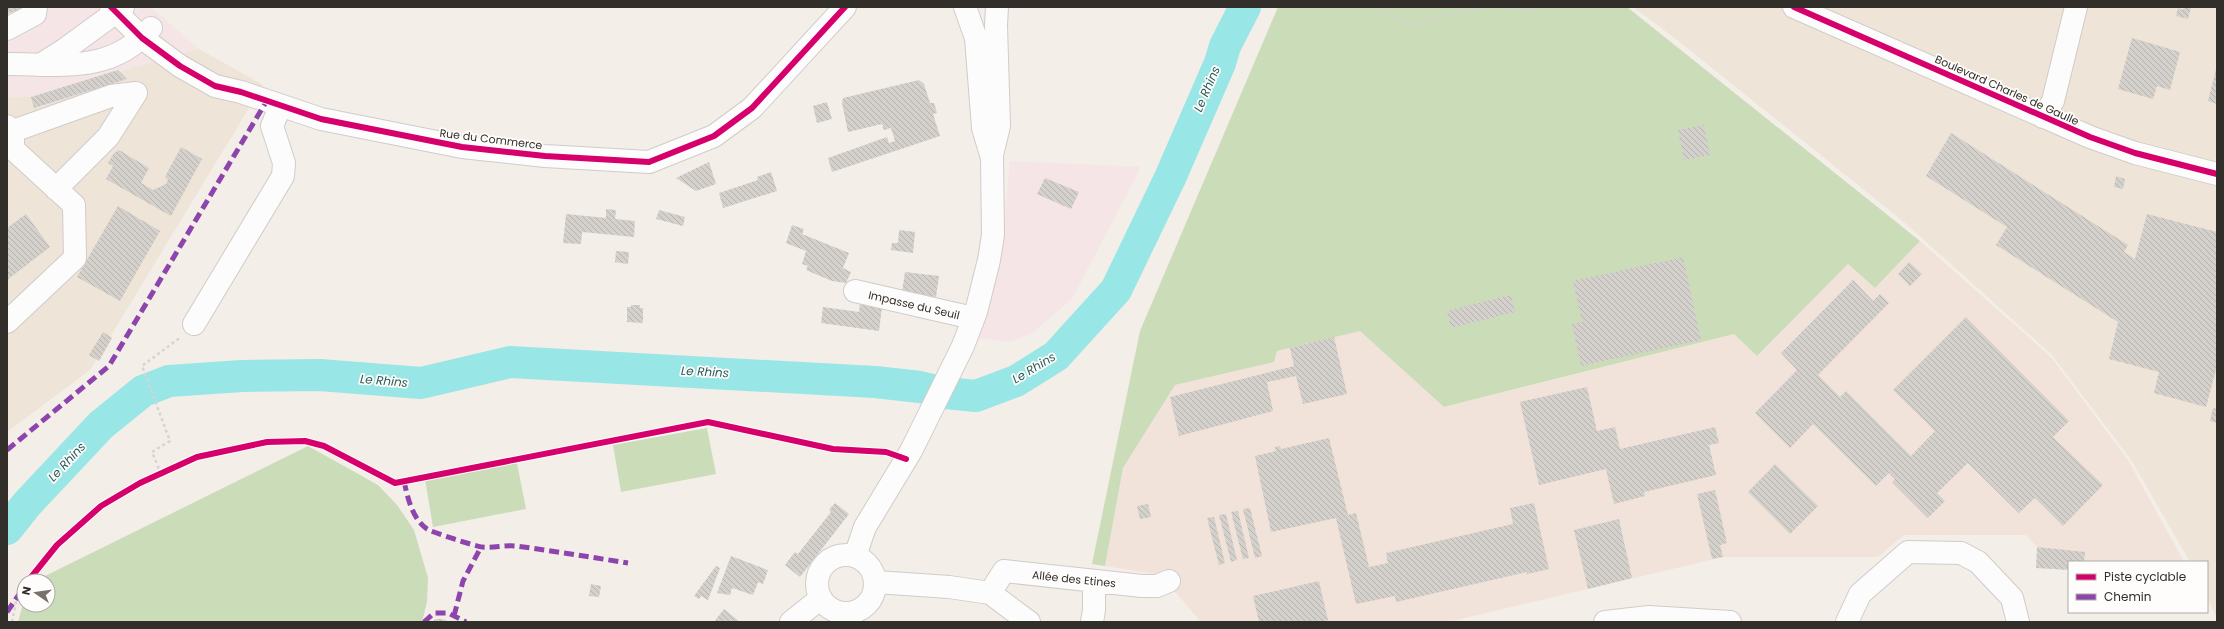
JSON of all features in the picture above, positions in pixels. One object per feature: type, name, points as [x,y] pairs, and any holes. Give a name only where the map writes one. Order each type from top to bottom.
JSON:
[{"type":"street","points":[[7,29],[36,14],[36,7]]},
{"type":"street","name":"Rue du Commerce","points":[[120,8],[147,32],[241,92],[280,107],[328,121],[462,147],[545,156],[649,162],[714,136],[752,108],[845,7]]},
{"type":"street","points":[[965,7],[976,38],[983,128],[992,158]]},
{"type":"street","points":[[855,556],[865,527],[911,451],[963,346],[985,280],[993,235],[992,158],[999,126],[996,25],[997,7]]},
{"type":"street","name":"Boulevard Charles de Gaulle","points":[[1794,7],[2090,137],[2135,153],[2217,174]]},
{"type":"street","points":[[2043,117],[2053,101],[2076,7]]},
{"type":"street","points":[[40,65],[64,50],[120,8]]},
{"type":"street","points":[[7,64],[82,65],[101,61],[147,32]]},
{"type":"street","points":[[7,322],[75,258],[74,205],[56,189],[10,139],[111,96],[136,93],[108,137],[56,189]]},
{"type":"street","points":[[194,324],[283,176],[284,163],[272,126],[280,107]]},
{"type":"street","name":"Impasse du Seuil","points":[[855,291],[973,318]]},
{"type":"street","points":[[1847,622],[1860,594],[1908,552],[1961,553],[1978,562],[2012,598],[2018,622]]},
{"type":"street","points":[[838,556],[855,556],[870,566],[874,573],[876,582],[875,591],[866,606],[850,617],[833,610],[821,598],[817,581],[823,565],[838,556]]},
{"type":"street","name":"Allée des Etines","points":[[990,593],[1004,571],[1142,586],[1157,586],[1169,581]]},
{"type":"street","points":[[1092,622],[1094,610],[1094,581]]},
{"type":"street","points":[[876,582],[949,587],[990,593],[1029,622]]},
{"type":"street","points":[[791,622],[821,598]]},
{"type":"street","points":[[1605,622],[1649,617],[1730,622]]},
{"type":"path","points":[[1369,7],[1410,24],[1485,7]]},
{"type":"path","points":[[1506,7],[1536,11]]},
{"type":"path","points":[[161,474],[152,452],[170,441],[142,366],[181,337],[194,324]]},
{"type":"path","points":[[12,622],[16,602]]},
{"type":"shaded area","points":[[7,7],[151,7],[199,49],[31,97],[7,97]]},
{"type":"shaded area","points":[[1633,7],[2217,7],[2217,619],[2208,599],[2208,561],[2189,561],[2132,461],[2052,355],[1904,222],[1676,39]]},
{"type":"shaded area","points":[[199,49],[263,85],[90,370],[7,432],[7,97],[31,97]]},
{"type":"shaded area","points":[[1010,161],[1141,167],[1072,299],[1032,333],[1011,342],[978,338],[1001,263]]},
{"type":"shaded area","points":[[1920,241],[2051,357],[2128,460],[2183,561],[2068,562],[2037,547],[2026,535],[1904,535],[1878,557],[1723,557],[1448,622],[1201,622],[1161,575],[1105,566],[1123,468],[1175,385],[1274,362],[1277,351],[1360,331],[1445,407],[1734,334],[1757,356],[1848,264],[1875,288]]},
{"type":"green space","points":[[1278,7],[1627,7],[1920,241],[1875,288],[1848,264],[1757,356],[1734,334],[1444,407],[1360,331],[1277,351],[1274,362],[1175,385],[1123,468],[1105,566],[1092,564],[1140,331]]},
{"type":"green space","points":[[707,428],[716,474],[621,492],[613,445]]},
{"type":"green space","points":[[308,446],[378,485],[397,505],[414,530],[428,578],[427,602],[422,622],[18,622],[20,613],[56,613],[56,573],[51,573]]},
{"type":"green space","points":[[517,463],[526,509],[433,527],[425,479]]},
{"type":"building","points":[[7,7],[28,7],[7,14]]},
{"type":"building","points":[[2184,7],[2191,7],[2188,19],[2176,16],[2178,8],[2183,10]]},
{"type":"building","points":[[2132,38],[2180,52],[2170,90],[2157,86],[2153,99],[2118,89]]},
{"type":"building","points":[[2217,69],[2217,104],[2208,101]]},
{"type":"building","points":[[118,70],[127,79],[34,108],[31,97]]},
{"type":"building","points":[[919,80],[924,84],[930,103],[934,103],[937,113],[933,114],[940,136],[832,172],[828,158],[887,137],[889,143],[895,141],[891,128],[884,130],[882,124],[848,132],[842,103],[843,98]]},
{"type":"building","points":[[827,102],[832,119],[817,123],[813,106]]},
{"type":"building","points":[[1704,125],[1710,155],[1684,160],[1678,130]]},
{"type":"building","points":[[1951,133],[2128,245],[2124,252],[2135,259],[2147,214],[2217,232],[2217,366],[2206,407],[2154,393],[2159,372],[2109,359],[2118,322],[1996,245],[2007,227],[1926,176]]},
{"type":"building","points":[[181,147],[202,159],[171,216],[106,179],[113,166],[108,163],[114,153],[119,150],[149,168],[141,183],[153,190],[166,184],[168,179],[165,177]]},
{"type":"building","points":[[709,162],[716,184],[696,191],[676,178]]},
{"type":"building","points":[[771,172],[777,191],[723,208],[719,193],[758,180],[757,177]]},
{"type":"building","points":[[2116,176],[2125,179],[2123,189],[2114,187]]},
{"type":"building","points":[[1045,178],[1079,192],[1071,209],[1037,194]]},
{"type":"building","points":[[118,206],[160,231],[120,301],[77,277]]},
{"type":"building","points":[[606,209],[616,210],[615,219],[635,221],[634,237],[582,232],[581,244],[563,243],[566,214],[606,218]]},
{"type":"building","points":[[659,210],[685,217],[683,226],[656,219]]},
{"type":"building","points":[[26,214],[50,247],[7,280],[7,228]]},
{"type":"building","points":[[792,225],[804,229],[802,234],[849,253],[843,268],[851,272],[846,283],[832,281],[806,270],[808,266],[802,264],[806,251],[786,243]]},
{"type":"building","points":[[899,230],[915,232],[913,253],[891,250],[892,243],[898,243]]},
{"type":"building","points":[[616,251],[629,252],[628,264],[615,262]]},
{"type":"building","points":[[1683,257],[1701,340],[1581,366],[1572,324],[1582,322],[1573,281]]},
{"type":"building","points":[[1909,262],[1922,274],[1910,286],[1898,274]]},
{"type":"building","points":[[905,272],[939,276],[936,297],[902,292]]},
{"type":"building","points":[[1853,280],[1873,301],[1880,294],[1889,303],[1818,375],[1840,397],[1846,391],[1911,456],[1935,431],[1893,390],[1966,317],[2069,421],[2053,437],[2103,485],[2063,526],[2035,498],[2019,513],[1968,463],[1937,493],[1945,501],[1928,518],[1892,482],[1895,479],[1889,473],[1876,486],[1813,424],[1790,448],[1755,413],[1797,370],[1781,353]]},
{"type":"building","points":[[1511,295],[1515,312],[1451,328],[1447,311]]},
{"type":"building","points":[[860,304],[882,307],[879,331],[821,323],[823,307],[859,312]]},
{"type":"building","points":[[631,305],[640,305],[640,308],[643,308],[643,323],[627,322],[627,307],[631,307]]},
{"type":"building","points":[[103,332],[112,338],[99,361],[89,355]]},
{"type":"building","points":[[1334,337],[1347,394],[1303,404],[1296,376],[1267,382],[1273,411],[1179,436],[1170,397],[1294,366],[1290,348]]},
{"type":"building","points":[[1587,387],[1597,431],[1615,427],[1620,449],[1715,427],[1719,443],[1709,445],[1716,475],[1644,492],[1645,496],[1614,504],[1606,469],[1539,485],[1520,402]]},
{"type":"building","points":[[2213,408],[2217,409],[2217,423],[2210,421]]},
{"type":"building","points":[[1329,438],[1348,515],[1356,513],[1369,567],[1388,563],[1386,553],[1513,524],[1510,508],[1534,503],[1549,569],[1527,574],[1527,572],[1396,602],[1395,596],[1356,604],[1336,518],[1271,532],[1255,456],[1276,451],[1275,447],[1280,446],[1281,449]]},
{"type":"building","points":[[1775,464],[1818,506],[1790,534],[1748,492]]},
{"type":"building","points":[[1715,490],[1727,543],[1720,545],[1723,557],[1712,559],[1697,494]]},
{"type":"building","points":[[835,503],[849,514],[800,577],[785,565],[795,552],[798,554],[831,512],[829,510]]},
{"type":"building","points":[[1148,504],[1151,517],[1140,519],[1137,506]]},
{"type":"building","points":[[1250,508],[1262,556],[1255,558],[1243,509]]},
{"type":"building","points":[[1238,511],[1249,558],[1243,559],[1231,512]]},
{"type":"building","points":[[1226,514],[1237,560],[1231,562],[1219,515]]},
{"type":"building","points":[[1214,517],[1225,563],[1219,565],[1207,518]]},
{"type":"building","points":[[1619,519],[1632,578],[1588,589],[1574,530]]},
{"type":"building","points":[[2037,547],[2085,552],[2084,561],[2068,561],[2068,570],[2036,568]]},
{"type":"building","points":[[731,556],[768,570],[763,584],[758,582],[753,595],[732,588],[730,595],[717,593]]},
{"type":"building","points":[[716,566],[720,568],[708,600],[701,596],[699,599],[694,596]]},
{"type":"building","points":[[1319,581],[1328,620],[1321,622],[1259,622],[1253,596]]},
{"type":"building","points":[[591,584],[601,586],[599,597],[589,596]]},
{"type":"building","points":[[724,609],[740,622],[714,622]]},
{"type":"building","points":[[436,619],[442,619],[450,622],[431,622]]},
{"type":"waterway","name":"Le Rhins","points":[[7,529],[26,505],[101,425],[143,391],[169,381],[242,376],[320,375],[421,383],[510,362],[875,382],[920,387],[946,393],[976,396],[1016,381],[1056,356],[1116,290],[1170,178],[1220,63],[1225,46],[1245,7]]},
{"type":"marked path","points":[[7,450],[109,366],[266,102]]},
{"type":"marked path","points":[[404,481],[414,514],[422,525],[437,533],[482,547],[516,546],[628,563]]},
{"type":"marked path","points":[[454,616],[463,581],[481,547]]},
{"type":"marked path","points":[[7,612],[16,599]]},
{"type":"marked path","points":[[424,622],[434,613],[448,613],[466,622]]},
{"type":"cycle path","points":[[111,7],[142,38],[180,66],[215,86],[241,92],[321,119],[462,147],[545,156],[649,162],[714,136],[752,108],[845,7]]},
{"type":"cycle path","points":[[1794,7],[2090,137],[2135,153],[2217,174]]},
{"type":"cycle path","points":[[34,573],[57,545],[101,506],[140,483],[197,457],[267,442],[305,441],[324,446],[395,483],[708,422],[833,449],[886,452],[906,459]]}]
